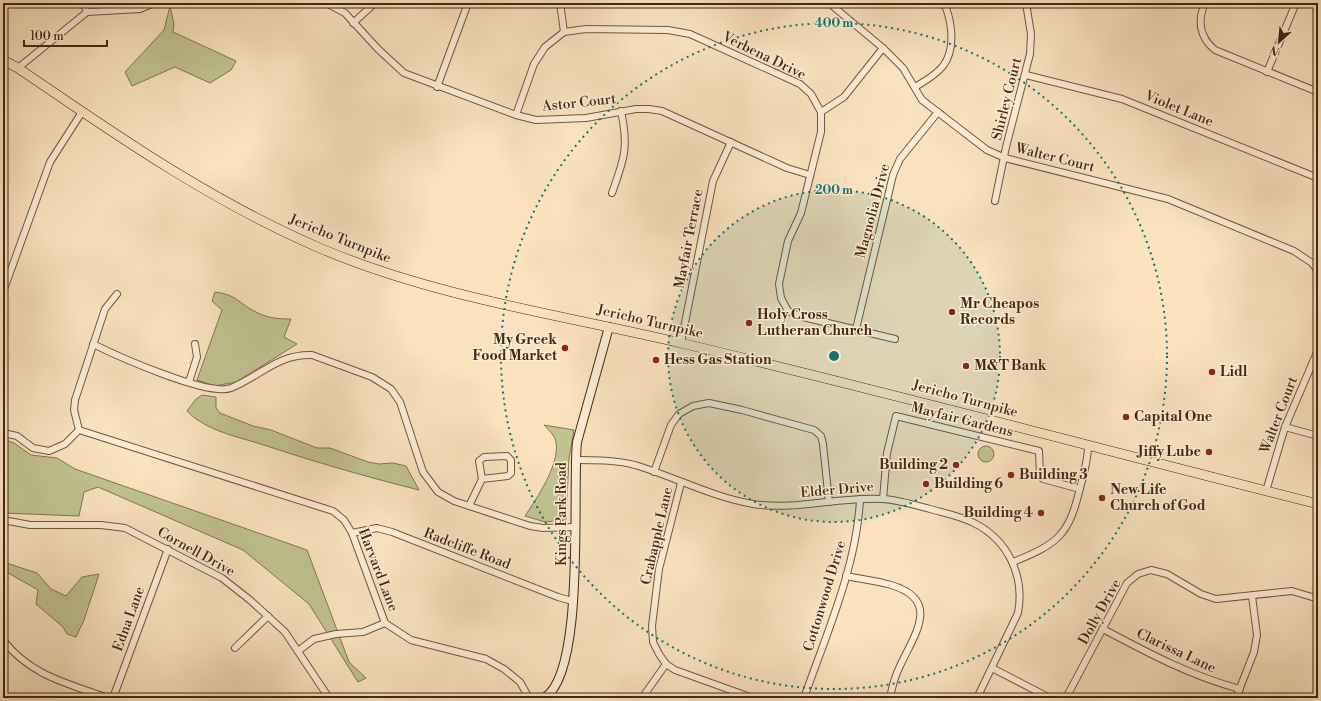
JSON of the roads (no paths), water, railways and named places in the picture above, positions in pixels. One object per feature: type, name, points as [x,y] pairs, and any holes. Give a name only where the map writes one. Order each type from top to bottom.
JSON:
[{"type":"main road","name":"Jericho Turnpike","points":[[3,60],[18,68],[82,112],[217,198],[250,216],[326,251],[382,271],[430,286],[681,343],[939,406],[1088,446],[1318,504]]},
{"type":"street","points":[[83,3],[87,12]]},
{"type":"street","points":[[18,68],[87,12],[140,9],[154,3]]},
{"type":"street","name":"Astor Court","points":[[326,3],[346,13],[353,23],[394,66],[404,74],[437,87],[516,115],[536,120],[586,118],[621,111],[649,109],[662,111],[788,168],[810,175]]},
{"type":"street","points":[[353,23],[374,3]]},
{"type":"street","points":[[437,87],[468,3]]},
{"type":"street","points":[[516,115],[534,64],[545,47],[564,32],[560,3]]},
{"type":"street","name":"Walter Court","points":[[829,3],[883,48],[903,68],[922,100],[987,150],[1005,158],[1168,199],[1294,251],[1312,263],[1318,271]]},
{"type":"street","points":[[915,87],[933,76],[944,65],[949,52],[950,16],[944,3]]},
{"type":"street","name":"Shirley Court","points":[[995,201],[1005,158],[1006,147],[1026,75],[1030,54],[1031,34],[1026,3]]},
{"type":"street","points":[[1205,3],[1200,16],[1200,25],[1202,34],[1208,45],[1225,56],[1318,92]]},
{"type":"street","points":[[1268,72],[1296,3]]},
{"type":"street","points":[[1313,3],[1318,5]]},
{"type":"street","name":"Verbena Drive","points":[[564,32],[586,29],[628,29],[668,30],[690,34],[800,84],[811,94],[821,112],[821,132],[800,213],[788,241],[779,284],[781,298],[788,311],[803,317],[895,339]]},
{"type":"street","points":[[821,112],[844,97],[883,48]]},
{"type":"street","name":"Violet Lane","points":[[1026,75],[1122,99],[1318,178]]},
{"type":"street","points":[[612,193],[626,148],[625,131],[621,111]]},
{"type":"street","points":[[3,292],[50,162],[82,112]]},
{"type":"street","name":"Magnolia Drive","points":[[856,329],[893,175],[900,158],[938,112]]},
{"type":"street","name":"Mayfair Terrace","points":[[681,343],[713,181],[731,142]]},
{"type":"street","points":[[3,432],[17,436],[33,448],[49,450],[65,444],[79,430],[74,410],[75,400],[105,309],[117,294]]},
{"type":"street","name":"Kings Park Road","points":[[544,698],[548,696],[559,677],[565,661],[576,563],[575,460],[577,442],[609,327]]},
{"type":"street","points":[[93,344],[128,361],[189,382],[216,389],[230,389],[280,360],[303,355],[312,355],[372,377],[391,389],[400,402],[423,472],[430,483],[447,498],[530,526],[543,528],[575,527]]},
{"type":"street","points":[[189,382],[198,357],[195,344]]},
{"type":"street","name":"Walter Court","points":[[1266,491],[1285,427],[1318,350]]},
{"type":"street","points":[[654,472],[671,425],[679,414],[693,406],[709,403],[742,410],[814,430],[821,436],[823,444],[829,502]]},
{"type":"street","name":"Mayfair Gardens","points":[[884,499],[887,453],[896,416],[1039,451],[1040,476],[1043,479],[1080,489]]},
{"type":"street","points":[[1285,427],[1318,436]]},
{"type":"street","name":"Harvard Lane","points":[[79,430],[333,510],[344,520],[352,534],[385,623],[411,640],[486,658],[504,669],[520,682],[529,698]]},
{"type":"street","points":[[1013,562],[1046,547],[1063,533],[1075,511],[1088,457],[1088,446]]},
{"type":"street","points":[[469,506],[482,479],[479,461],[484,457],[507,456],[511,460],[511,473],[508,476],[482,479]]},
{"type":"street","name":"Elder Drive","points":[[575,460],[609,460],[634,465],[681,483],[753,504],[785,507],[860,499],[884,499],[947,513],[974,523],[996,539],[1013,562],[1019,581],[1021,599],[1018,613],[977,698]]},
{"type":"street","name":"Crabapple Lane","points":[[666,664],[653,642],[652,626],[658,569],[681,483]]},
{"type":"street","name":"Cottonwood Drive","points":[[804,698],[846,576],[859,524],[860,499]]},
{"type":"street","name":"Cornell Drive","points":[[3,520],[30,526],[101,525],[125,528],[222,578],[286,632],[329,698]]},
{"type":"street","name":"Radcliffe Road","points":[[352,534],[363,530],[377,528],[392,532],[558,597],[572,600]]},
{"type":"street","name":"Edna Lane","points":[[114,698],[168,549]]},
{"type":"street","name":"Dolly Drive","points":[[1066,698],[1127,583],[1138,574],[1151,570],[1168,574],[1201,594],[1216,599],[1292,591],[1312,597]]},
{"type":"street","points":[[846,576],[892,586],[908,593],[920,604],[922,617],[914,639],[899,667],[890,698]]},
{"type":"street","points":[[1236,698],[1254,652],[1257,635],[1252,596]]},
{"type":"street","points":[[235,648],[268,616]]},
{"type":"street","points":[[298,651],[314,639],[336,634],[363,632],[385,623]]},
{"type":"street","name":"Clarissa Lane","points":[[1103,629],[1176,667],[1215,682],[1240,689]]},
{"type":"street","points":[[3,640],[13,653],[27,665],[47,676],[108,698]]},
{"type":"street","points":[[642,698],[666,664],[684,674],[754,698]]},
{"type":"street","points":[[992,668],[1050,698]]},
{"type":"place","name":"Mr Cheapos Records","points":[[952,312]]},
{"type":"place","name":"Holy Cross Lutheran Church","points":[[749,323]]},
{"type":"place","name":"My Greek Food Market","points":[[565,348]]},
{"type":"place","name":"Hess Gas Station","points":[[656,360]]},
{"type":"place","name":"M&T Bank","points":[[966,366]]},
{"type":"place","name":"Lidl","points":[[1212,372]]},
{"type":"place","name":"Capital One","points":[[1126,417]]},
{"type":"place","name":"Jiffy Lube","points":[[1209,452]]},
{"type":"place","name":"Building 2","points":[[956,465]]},
{"type":"place","name":"Building 3","points":[[1011,475]]},
{"type":"place","name":"Building 6","points":[[926,484]]},
{"type":"place","name":"New Life Church of God","points":[[1102,498]]},
{"type":"place","name":"Building 4","points":[[1041,513]]}]
